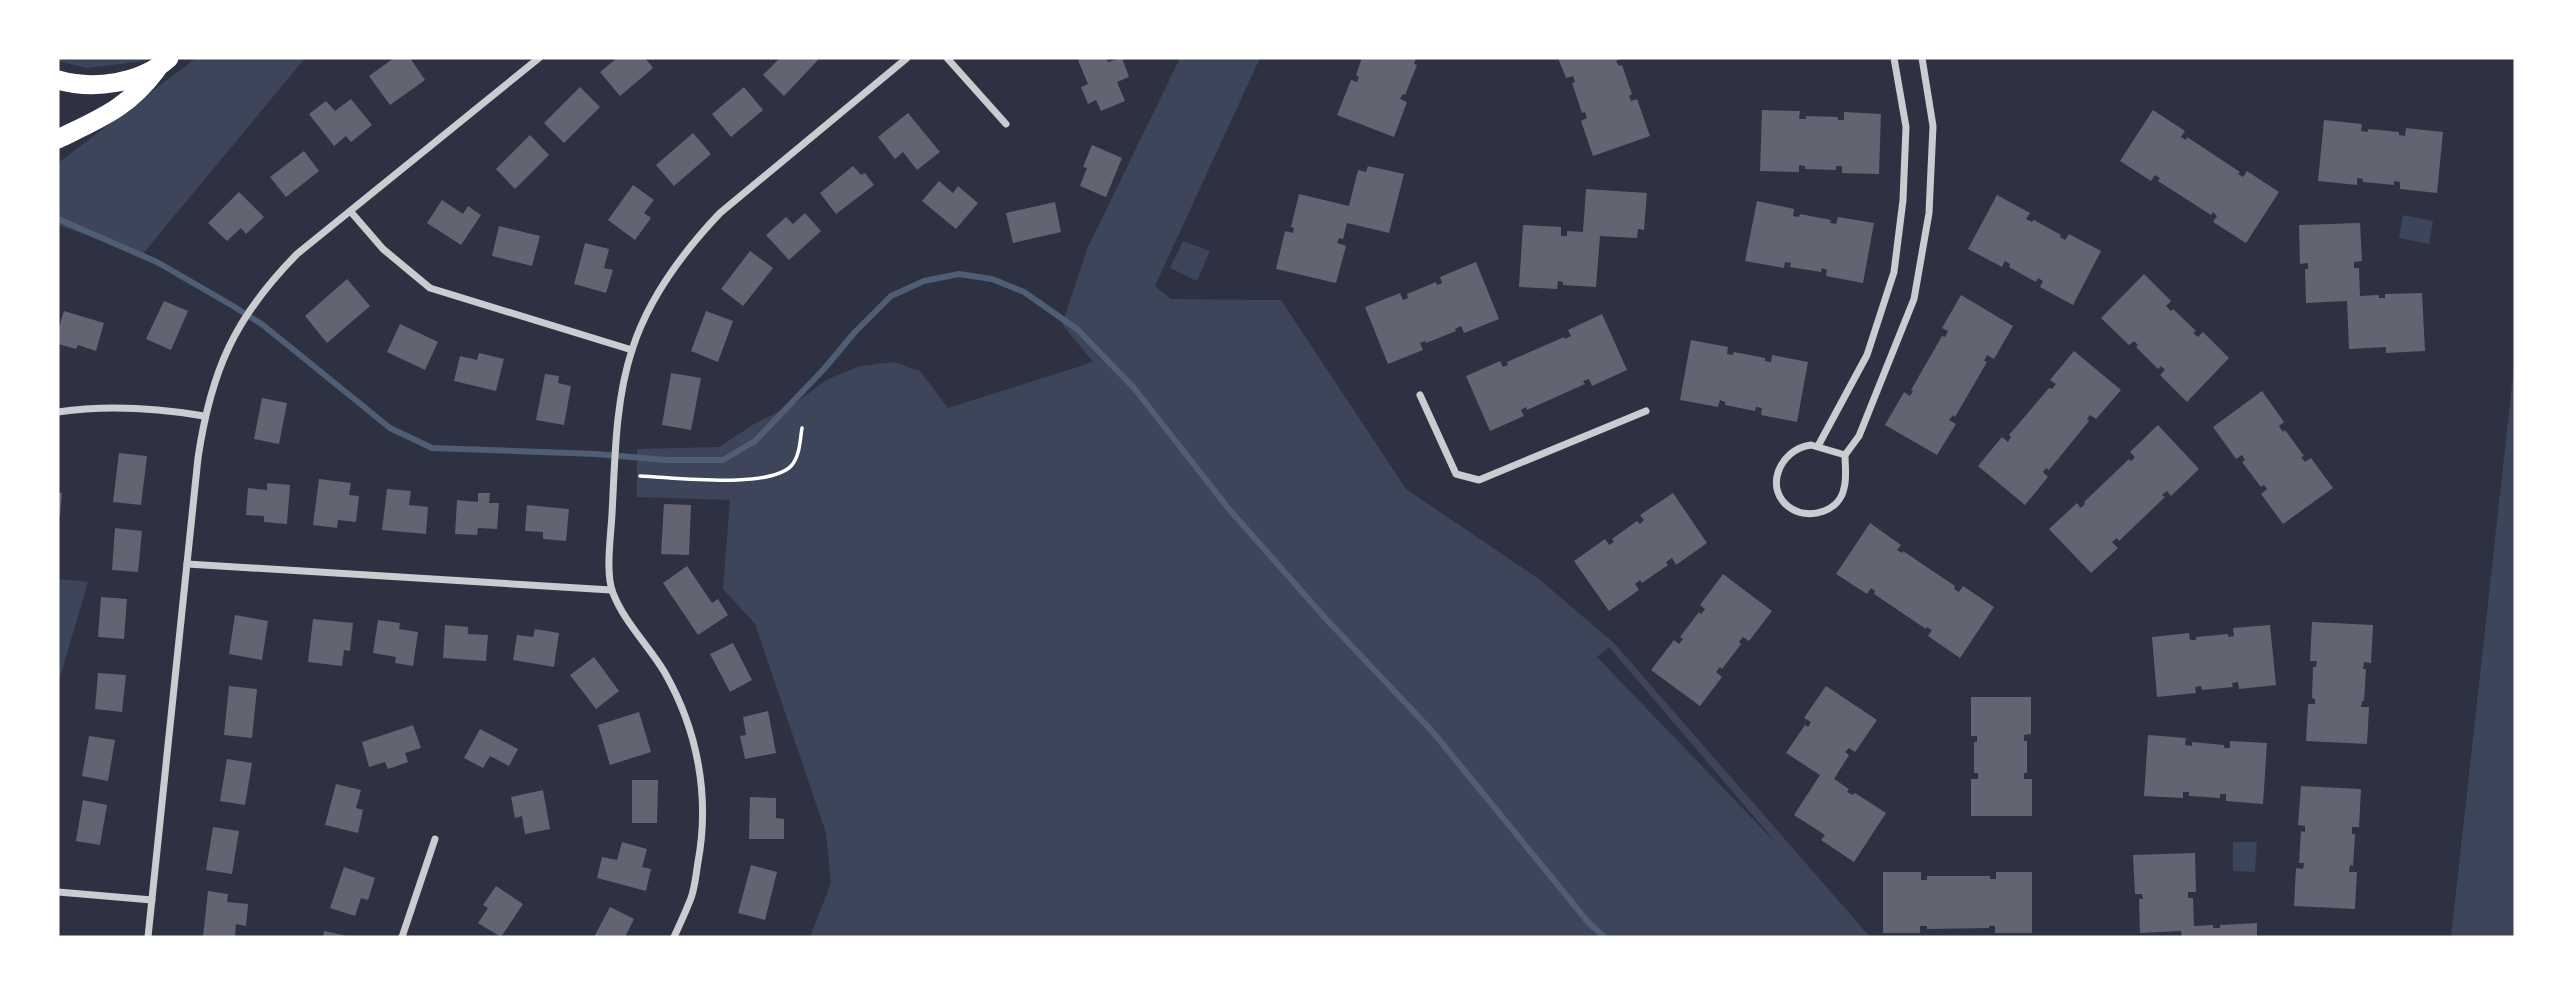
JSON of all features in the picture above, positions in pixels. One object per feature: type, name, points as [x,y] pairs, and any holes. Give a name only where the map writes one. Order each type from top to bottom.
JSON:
[{"type":"highway","points":[[58,80],[83,86],[108,83],[130,79],[163,63]]},
{"type":"highway","points":[[58,139],[123,105],[141,90],[163,63]]},
{"type":"street","points":[[148,937],[204,415],[221,361],[233,335],[253,304],[297,254],[540,58]]},
{"type":"street","points":[[674,937],[692,896],[704,833],[704,800],[700,769],[681,705],[666,674],[627,619],[611,590],[615,464],[623,389],[632,350],[652,305],[677,262],[697,237],[720,213],[907,58]]},
{"type":"street","points":[[947,58],[1006,124]]},
{"type":"street","points":[[1818,446],[1867,355],[1894,272],[1903,200],[1906,127],[1894,58]]},
{"type":"street","points":[[1845,456],[1818,446],[1797,449],[1782,463],[1777,480],[1780,494],[1792,509],[1815,514],[1828,510],[1837,503],[1845,487],[1845,456],[1859,436],[1914,299],[1930,213],[1932,162],[1933,126],[1922,58]]},
{"type":"street","points":[[351,212],[383,249],[429,288],[632,350]]},
{"type":"street","points":[[1420,395],[1456,474],[1479,480],[1646,411]]},
{"type":"street","points":[[58,412],[91,407],[170,410],[204,415]]},
{"type":"street","points":[[187,564],[611,590]]},
{"type":"street","points":[[402,937],[435,839]]},
{"type":"street","points":[[58,891],[152,900]]},
{"type":"path","points":[[640,476],[749,480],[768,478],[791,466],[797,457],[802,428]]},
{"type":"shaded area","points":[[58,58],[148,58],[145,61],[87,68],[58,61]]},
{"type":"shaded area","points":[[196,58],[305,58],[142,255],[58,225],[58,163]]},
{"type":"shaded area","points":[[1180,58],[1260,58],[1155,286],[1171,299],[1281,300],[1406,489],[1539,579],[1615,644],[1870,937],[810,937],[831,883],[826,833],[755,624],[723,589],[730,500],[637,497],[637,449],[719,447],[754,424],[794,404],[828,379],[860,366],[894,362],[920,371],[948,408],[1093,362],[1062,324],[1088,247]],"holes":[[[1609,647],[1779,846],[1597,657]]]},
{"type":"shaded area","points":[[2403,215],[2433,221],[2429,244],[2399,238]]},
{"type":"shaded area","points":[[1183,241],[1210,251],[1197,281],[1170,268]]},
{"type":"shaded area","points":[[2515,358],[2515,937],[2451,937]]},
{"type":"shaded area","points":[[58,579],[88,582],[58,684]]},
{"type":"shaded area","points":[[2233,842],[2257,842],[2255,872],[2233,871]]},
{"type":"building","points":[[394,58],[410,58],[425,80],[390,105],[369,76]]},
{"type":"building","points":[[617,58],[645,58],[653,68],[620,96],[600,72]]},
{"type":"building","points":[[780,58],[818,60],[784,96],[763,75]]},
{"type":"building","points":[[1106,58],[1108,62],[1122,58],[1129,77],[1117,82],[1125,101],[1101,111],[1096,100],[1088,104],[1081,87],[1088,84],[1078,60]]},
{"type":"building","points":[[1362,58],[1416,58],[1414,64],[1417,65],[1405,95],[1400,99],[1407,102],[1394,137],[1337,115],[1351,80],[1357,82],[1359,77],[1356,75]]},
{"type":"building","points":[[1558,58],[1623,58],[1616,61],[1619,66],[1622,65],[1632,94],[1629,96],[1631,101],[1637,99],[1650,136],[1593,156],[1581,121],[1587,118],[1585,112],[1582,113],[1572,83],[1575,82],[1573,76],[1566,78]]},
{"type":"building","points":[[580,87],[600,107],[564,143],[544,123]]},
{"type":"building","points":[[744,87],[763,110],[731,137],[712,114]]},
{"type":"building","points":[[351,99],[372,125],[351,142],[346,136],[334,146],[309,114],[326,101],[335,111]]},
{"type":"building","points":[[1762,110],[1800,111],[1799,119],[1806,119],[1806,116],[1838,117],[1838,120],[1844,120],[1844,112],[1881,114],[1879,174],[1842,173],[1842,166],[1836,166],[1836,170],[1805,169],[1805,166],[1799,165],[1799,172],[1760,171]]},
{"type":"building","points":[[2153,110],[2185,131],[2181,137],[2186,140],[2187,137],[2240,172],[2238,174],[2243,177],[2247,171],[2279,192],[2246,243],[2213,222],[2217,216],[2213,212],[2211,215],[2158,181],[2160,178],[2155,175],[2151,181],[2120,161]]},
{"type":"building","points":[[908,113],[940,152],[917,170],[903,152],[895,159],[878,137]]},
{"type":"building","points":[[2324,120],[2362,124],[2361,131],[2368,132],[2368,129],[2399,132],[2399,135],[2405,136],[2406,128],[2443,132],[2437,193],[2400,189],[2400,182],[2394,181],[2394,185],[2363,182],[2363,179],[2357,178],[2357,185],[2318,181]]},
{"type":"building","points":[[693,133],[711,154],[674,186],[656,165]]},
{"type":"building","points":[[530,135],[549,155],[515,189],[496,169]]},
{"type":"building","points":[[1092,145],[1122,158],[1106,197],[1080,186],[1087,168],[1083,167]]},
{"type":"building","points":[[304,151],[319,171],[286,197],[270,177]]},
{"type":"building","points":[[853,166],[861,175],[865,173],[874,185],[836,214],[820,193]]},
{"type":"building","points":[[1368,166],[1404,174],[1389,233],[1347,223],[1343,239],[1339,238],[1337,243],[1346,246],[1336,283],[1276,269],[1285,231],[1293,233],[1294,228],[1291,227],[1299,194],[1349,206],[1358,170],[1366,172]]},
{"type":"building","points":[[939,181],[953,193],[958,186],[978,203],[956,229],[922,201]]},
{"type":"building","points":[[633,185],[654,200],[644,213],[651,218],[635,240],[608,220]]},
{"type":"building","points":[[1586,189],[1647,193],[1644,230],[1638,229],[1637,238],[1600,236],[1596,287],[1563,285],[1563,282],[1558,281],[1557,289],[1519,287],[1523,225],[1561,227],[1561,236],[1567,236],[1567,231],[1583,232]]},
{"type":"building","points":[[239,192],[264,217],[246,234],[241,228],[227,241],[208,223]]},
{"type":"building","points":[[1997,195],[2030,213],[2026,219],[2032,222],[2034,220],[2065,240],[2069,234],[2101,251],[2073,305],[2040,287],[2043,281],[2038,278],[2036,282],[2009,267],[2010,264],[2005,261],[2002,267],[1968,249]]},
{"type":"building","points":[[442,200],[463,214],[468,206],[481,215],[461,245],[427,223]]},
{"type":"building","points":[[1757,201],[1794,209],[1793,216],[1799,217],[1800,214],[1831,220],[1830,223],[1836,224],[1838,217],[1874,223],[1863,283],[1826,276],[1827,270],[1822,268],[1821,272],[1790,267],[1791,263],[1785,262],[1784,268],[1745,261]]},
{"type":"building","points":[[1055,202],[1061,232],[1013,243],[1006,213]]},
{"type":"building","points":[[805,213],[821,231],[789,260],[766,235],[786,217],[793,224]]},
{"type":"building","points":[[2360,223],[2362,261],[2354,262],[2354,268],[2359,268],[2360,296],[2379,295],[2379,298],[2385,298],[2385,294],[2422,293],[2425,351],[2386,353],[2386,347],[2349,349],[2347,301],[2306,303],[2305,269],[2308,269],[2308,263],[2300,264],[2299,225]]},
{"type":"building","points":[[499,226],[540,236],[532,266],[492,256]]},
{"type":"building","points":[[585,243],[609,249],[604,268],[613,270],[606,293],[574,284]]},
{"type":"building","points":[[750,251],[773,268],[743,306],[721,289]]},
{"type":"building","points":[[1476,262],[1499,319],[1464,333],[1461,326],[1455,329],[1456,331],[1420,343],[1423,350],[1388,364],[1365,307],[1400,293],[1403,300],[1408,298],[1407,294],[1436,282],[1437,285],[1442,283],[1440,277]]},
{"type":"building","points":[[2144,274],[2171,301],[2166,306],[2171,311],[2173,309],[2196,331],[2193,333],[2198,337],[2203,332],[2229,358],[2187,402],[2160,375],[2165,370],[2161,366],[2158,369],[2136,347],[2138,345],[2134,341],[2129,345],[2101,318]]},
{"type":"building","points":[[347,279],[370,306],[327,343],[305,316]]},
{"type":"building","points":[[1961,295],[2013,326],[1994,359],[1987,355],[1984,361],[1987,362],[1955,417],[1953,415],[1949,420],[1956,424],[1937,455],[1885,425],[1904,392],[1910,396],[1942,336],[1945,337],[1948,331],[1942,328]]},
{"type":"building","points":[[164,301],[188,311],[171,350],[146,339]]},
{"type":"building","points":[[64,311],[104,323],[96,351],[78,345],[76,349],[58,344],[58,331]]},
{"type":"building","points":[[706,311],[733,321],[718,362],[691,351]]},
{"type":"building","points":[[1602,314],[1627,370],[1592,386],[1589,379],[1583,381],[1585,384],[1527,410],[1526,407],[1521,410],[1524,416],[1490,431],[1466,376],[1500,361],[1503,367],[1508,365],[1507,362],[1571,336],[1568,330]]},
{"type":"building","points":[[400,324],[438,342],[425,370],[387,352]]},
{"type":"building","points":[[1691,340],[1728,347],[1727,354],[1733,355],[1734,352],[1765,358],[1765,361],[1771,362],[1772,355],[1808,362],[1797,422],[1761,415],[1762,408],[1756,407],[1755,411],[1725,405],[1725,402],[1720,400],[1718,407],[1680,400]]},
{"type":"building","points":[[2074,351],[2121,390],[2096,419],[2090,415],[2087,419],[2089,421],[2049,470],[2046,468],[2043,472],[2048,477],[2025,505],[1978,466],[2002,437],[2008,442],[2011,437],[2009,435],[2049,388],[2052,389],[2056,384],[2050,380]]},
{"type":"building","points":[[479,353],[504,359],[496,391],[454,381],[460,356],[477,360]]},
{"type":"building","points":[[671,373],[701,378],[691,430],[662,425]]},
{"type":"building","points":[[545,374],[559,376],[558,383],[571,386],[564,425],[536,420]]},
{"type":"building","points":[[2262,391],[2284,422],[2279,426],[2304,456],[2301,457],[2305,462],[2311,458],[2333,488],[2283,524],[2261,494],[2267,489],[2264,485],[2261,487],[2242,462],[2245,460],[2242,455],[2236,459],[2213,427]]},
{"type":"building","points":[[262,398],[287,403],[279,444],[254,439]]},
{"type":"building","points":[[2158,425],[2199,469],[2171,496],[2167,491],[2162,495],[2165,497],[2119,541],[2117,538],[2112,542],[2118,548],[2091,573],[2049,529],[2077,503],[2081,508],[2129,459],[2131,461],[2135,457],[2130,452]]},
{"type":"building","points":[[119,453],[147,456],[141,505],[113,502]]},
{"type":"building","points":[[319,479],[351,483],[349,495],[359,496],[356,522],[338,520],[337,528],[313,525]]},
{"type":"building","points":[[267,483],[290,485],[287,524],[264,522],[264,516],[246,515],[248,488],[267,490]]},
{"type":"building","points":[[387,489],[411,491],[409,505],[428,507],[426,534],[382,530]]},
{"type":"building","points":[[58,493],[62,493],[60,516],[58,516]]},
{"type":"building","points":[[478,493],[490,493],[489,503],[499,503],[497,529],[478,528],[477,535],[455,534],[457,500],[478,502]]},
{"type":"building","points":[[1673,493],[1707,543],[1676,565],[1672,558],[1666,562],[1668,565],[1642,583],[1640,580],[1635,584],[1639,590],[1609,611],[1574,561],[1605,539],[1609,545],[1614,542],[1612,539],[1637,521],[1640,524],[1644,520],[1640,515]]},
{"type":"building","points":[[664,504],[691,505],[689,555],[661,554]]},
{"type":"building","points":[[527,505],[569,509],[566,541],[543,539],[543,532],[525,531]]},
{"type":"building","points":[[1870,523],[1901,545],[1897,550],[1902,553],[1903,551],[1955,586],[1954,589],[1959,592],[1963,586],[1994,607],[1960,658],[1928,636],[1932,630],[1927,627],[1926,629],[1874,594],[1875,591],[1871,588],[1867,594],[1836,574]]},
{"type":"building","points":[[115,528],[142,531],[138,572],[112,570]]},
{"type":"building","points":[[687,566],[712,603],[718,599],[728,615],[698,635],[663,583]]},
{"type":"building","points":[[1723,574],[1772,611],[1749,641],[1743,637],[1739,642],[1741,644],[1722,669],[1720,667],[1716,672],[1722,677],[1700,706],[1651,670],[1674,640],[1679,644],[1683,639],[1680,637],[1699,612],[1701,614],[1705,609],[1700,605]]},
{"type":"building","points":[[101,597],[127,599],[124,639],[98,637]]},
{"type":"building","points":[[235,615],[268,621],[262,660],[229,654]]},
{"type":"building","points":[[313,619],[353,623],[350,651],[344,650],[342,666],[308,662]]},
{"type":"building","points":[[378,620],[400,623],[399,629],[418,632],[413,666],[395,663],[396,657],[373,653]]},
{"type":"building","points":[[2312,622],[2373,625],[2371,663],[2364,662],[2364,701],[2361,707],[2369,707],[2367,744],[2306,741],[2308,704],[2315,704],[2315,699],[2312,698],[2313,667],[2316,667],[2317,661],[2310,661]]},
{"type":"building","points":[[445,625],[468,627],[468,634],[488,635],[486,661],[443,658]]},
{"type":"building","points":[[2270,625],[2276,685],[2239,689],[2238,682],[2232,683],[2233,687],[2202,690],[2201,686],[2195,687],[2196,693],[2157,697],[2152,637],[2189,633],[2190,640],[2228,634],[2228,637],[2234,636],[2233,628]]},
{"type":"building","points":[[535,629],[559,633],[554,667],[513,660],[517,635],[533,637]]},
{"type":"building","points":[[733,643],[752,680],[730,692],[710,654]]},
{"type":"building","points":[[594,657],[619,691],[596,709],[570,675]]},
{"type":"building","points":[[98,673],[126,675],[122,712],[95,709]]},
{"type":"building","points":[[229,686],[257,689],[252,738],[224,735]]},
{"type":"building","points":[[1826,686],[1877,720],[1855,752],[1849,748],[1845,752],[1849,755],[1834,779],[1849,789],[1847,792],[1853,795],[1855,793],[1886,813],[1854,862],[1821,840],[1825,835],[1794,815],[1820,775],[1786,753],[1805,725],[1808,727],[1811,722],[1804,718]]},
{"type":"building","points":[[1971,697],[2031,697],[2031,734],[2024,735],[2024,741],[2027,741],[2027,773],[2024,773],[2024,779],[2032,779],[2032,816],[1971,816],[1971,779],[1978,779],[1978,773],[1974,773],[1974,742],[1977,742],[1977,736],[1971,736]]},
{"type":"building","points":[[768,711],[776,753],[745,759],[740,736],[746,735],[743,717]]},
{"type":"building","points":[[639,712],[651,752],[610,765],[598,725]]},
{"type":"building","points":[[413,725],[421,748],[405,753],[408,762],[388,769],[385,762],[369,767],[362,742]]},
{"type":"building","points":[[480,729],[518,749],[509,766],[490,756],[483,768],[464,758]]},
{"type":"building","points":[[2148,735],[2186,738],[2185,745],[2192,746],[2192,742],[2224,745],[2224,748],[2230,748],[2230,741],[2267,743],[2263,804],[2226,801],[2226,794],[2220,794],[2220,798],[2189,796],[2189,792],[2183,792],[2183,798],[2144,796]]},
{"type":"building","points":[[89,736],[115,740],[108,781],[82,776]]},
{"type":"building","points":[[227,759],[252,763],[245,805],[220,801]]},
{"type":"building","points":[[632,780],[658,780],[657,823],[632,823]]},
{"type":"building","points":[[336,784],[361,790],[356,808],[363,810],[358,833],[325,825]]},
{"type":"building","points":[[2301,786],[2361,789],[2359,827],[2352,827],[2352,834],[2355,834],[2353,866],[2350,865],[2349,872],[2357,872],[2355,909],[2294,906],[2296,868],[2303,869],[2304,863],[2299,863],[2301,831],[2305,832],[2305,826],[2298,825]]},
{"type":"building","points":[[543,790],[550,829],[525,834],[522,816],[515,818],[511,797]]},
{"type":"building","points":[[750,797],[776,798],[776,818],[784,819],[784,839],[749,839]]},
{"type":"building","points":[[83,800],[107,805],[100,845],[76,841]]},
{"type":"building","points":[[213,827],[239,831],[232,874],[206,870]]},
{"type":"building","points":[[622,842],[647,849],[642,867],[651,869],[646,891],[597,878],[602,857],[617,860]]},
{"type":"building","points":[[2195,853],[2196,892],[2188,892],[2188,898],[2193,898],[2194,926],[2213,925],[2213,928],[2220,928],[2220,925],[2257,923],[2257,937],[2182,937],[2181,931],[2140,933],[2139,899],[2143,899],[2142,894],[2135,894],[2133,855]]},
{"type":"building","points":[[751,865],[777,872],[765,920],[738,913]]},
{"type":"building","points":[[344,867],[375,878],[368,900],[361,898],[355,916],[330,908]]},
{"type":"building","points":[[1883,872],[1921,872],[1921,880],[1927,880],[1927,876],[1990,876],[1990,879],[1996,879],[1996,872],[2032,872],[2032,933],[1995,933],[1995,926],[1927,929],[1927,926],[1920,926],[1920,933],[1883,933]]},
{"type":"building","points":[[496,886],[523,904],[501,937],[478,923],[488,908],[483,905]]},
{"type":"building","points":[[208,891],[228,894],[227,902],[248,904],[246,926],[236,924],[235,937],[203,937]]},
{"type":"building","points":[[610,907],[634,919],[625,937],[594,937]]},
{"type":"building","points":[[324,931],[347,936],[347,937],[323,937]]},
{"type":"waterway","points":[[58,219],[157,262],[233,306],[263,325],[390,428],[432,448],[596,454],[666,460],[723,460],[755,441],[891,296],[924,281],[959,274],[992,279],[1024,292],[1077,329],[1134,388],[1228,508],[1327,620],[1432,731],[1588,922],[1604,937]]}]
